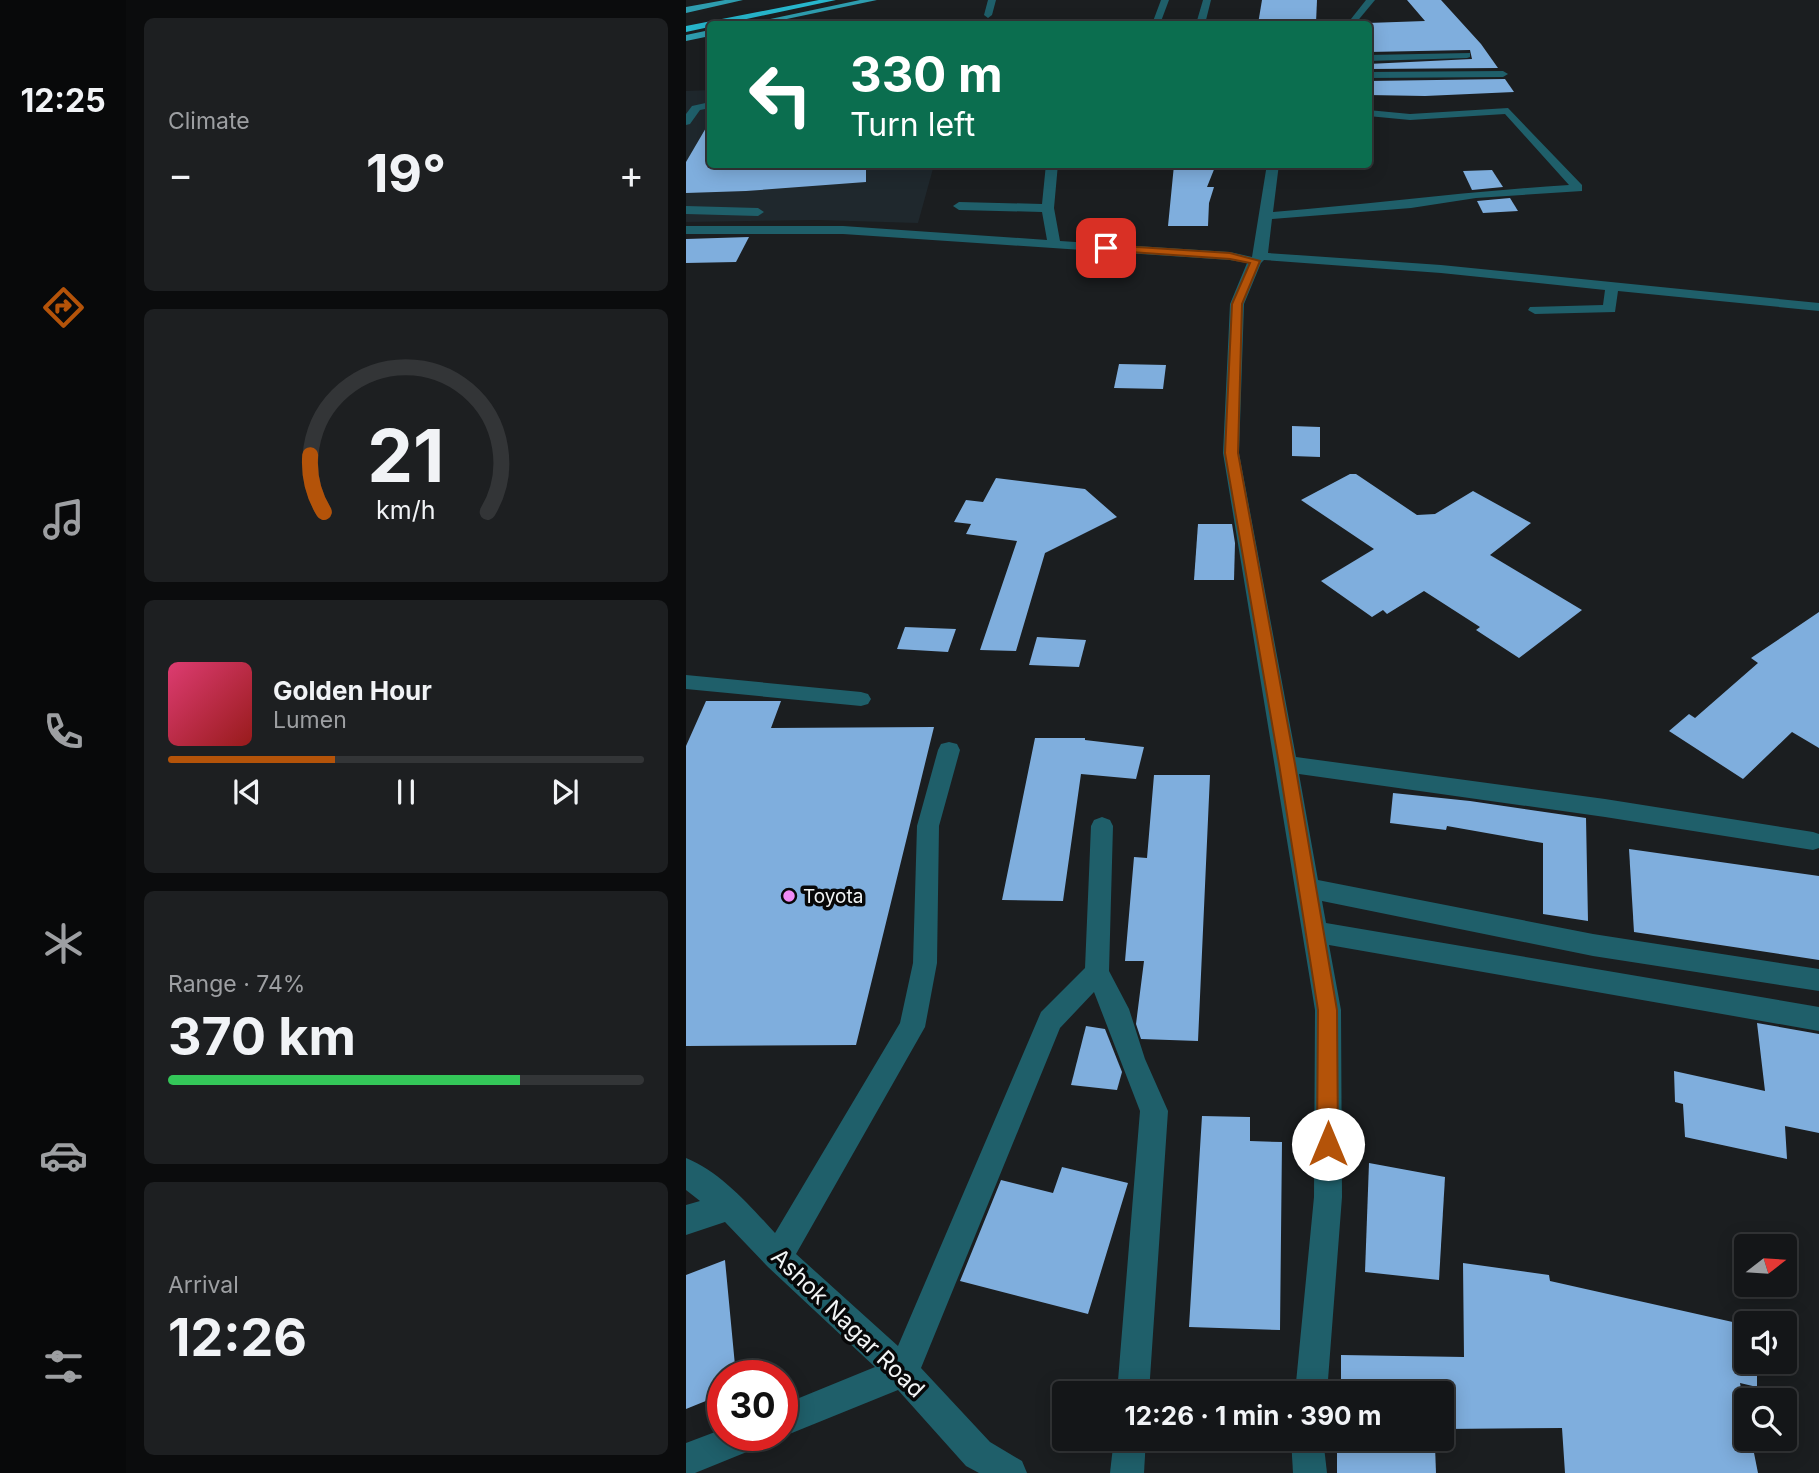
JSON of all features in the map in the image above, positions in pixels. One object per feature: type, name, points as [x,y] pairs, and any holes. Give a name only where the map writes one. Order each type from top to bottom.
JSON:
[{"type":"highway","points":[[686,21],[790,0]]},
{"type":"highway","points":[[726,21],[832,0]]},
{"type":"highway","points":[[686,29],[707,25]]},
{"type":"main road","points":[[686,10],[739,0]]},
{"type":"main road","points":[[780,21],[873,0]]},
{"type":"main road","points":[[686,38],[707,34]]},
{"type":"street","points":[[988,15],[992,0]]},
{"type":"street","points":[[1157,21],[1165,0]]},
{"type":"street","points":[[1201,21],[1207,0]]},
{"type":"street","points":[[1354,21],[1371,0]]},
{"type":"street","points":[[1372,58],[1467,55]]},
{"type":"street","points":[[1372,75],[1503,74]]},
{"type":"street","points":[[1372,110],[1511,100]]},
{"type":"street","points":[[686,122],[696,108],[707,106]]},
{"type":"street","points":[[1266,216],[1411,204],[1476,194],[1578,188],[1508,111],[1410,117],[1372,111]]},
{"type":"street","points":[[1052,168],[1048,208],[1054,243]]},
{"type":"street","points":[[1272,168],[1258,259],[1237,304],[1231,453],[1328,1010],[1328,1197],[1312,1381]]},
{"type":"street","points":[[959,206],[1048,208]]},
{"type":"street","points":[[686,210],[758,212]]},
{"type":"street","points":[[686,230],[844,230],[1441,269],[1819,307]]},
{"type":"street","points":[[1535,310],[1610,309],[1612,286]]},
{"type":"street","points":[[686,682],[861,699]]},
{"type":"street","points":[[778,1257],[881,1076],[912,1027],[925,963],[928,827],[949,750]]},
{"type":"street","points":[[1287,764],[1605,808],[1813,841]]},
{"type":"street","points":[[1102,826],[1097,972],[1116,1009],[1132,1059],[1154,1111],[1134,1381]]},
{"type":"street","points":[[1308,888],[1594,945],[1819,980]]},
{"type":"street","points":[[1315,932],[1819,1020]]},
{"type":"street","points":[[798,1415],[903,1372],[1050,1020],[1097,972]]},
{"type":"street","name":"Ashok Nagar Road","points":[[686,1172],[730,1206],[778,1257],[903,1372],[978,1454],[1010,1473]]},
{"type":"street","points":[[686,1220],[730,1206]]},
{"type":"street","points":[[686,1460],[708,1451]]},
{"type":"street","points":[[1127,1473],[1129,1451]]},
{"type":"street","points":[[1308,1451],[1310,1473]]},
{"type":"shaded area","points":[[707,90],[707,168],[933,168],[918,223],[817,220],[686,222],[686,91]]},
{"type":"building","points":[[1262,0],[1317,0],[1316,21],[1258,21]]},
{"type":"building","points":[[1407,0],[1441,0],[1481,44],[1498,68],[1372,69],[1372,64],[1472,59],[1470,50],[1372,52],[1372,23],[1425,21]]},
{"type":"building","points":[[1505,79],[1514,92],[1372,95],[1372,81]]},
{"type":"building","points":[[707,126],[707,168],[866,168],[866,182],[686,193],[686,162]]},
{"type":"building","points":[[1174,168],[1215,168],[1207,187],[1214,187],[1209,203],[1208,226],[1168,226]]},
{"type":"building","points":[[1492,170],[1503,187],[1472,190],[1463,171]]},
{"type":"building","points":[[1510,198],[1518,211],[1483,213],[1477,201]]},
{"type":"building","points":[[749,237],[736,262],[686,263],[686,239]]},
{"type":"building","points":[[1119,364],[1166,365],[1163,389],[1114,388]]},
{"type":"building","points":[[1292,426],[1320,427],[1320,457],[1292,456]]},
{"type":"building","points":[[1350,474],[1356,474],[1417,515],[1435,514],[1473,491],[1531,523],[1490,555],[1582,610],[1519,658],[1476,630],[1480,627],[1424,591],[1387,614],[1383,610],[1372,617],[1321,581],[1374,549],[1301,500]]},
{"type":"building","points":[[996,478],[1085,489],[1117,517],[1045,553],[1016,651],[980,650],[1017,541],[966,534],[971,524],[954,522],[966,500],[983,502]]},
{"type":"building","points":[[1198,524],[1232,524],[1235,543],[1234,580],[1194,580]]},
{"type":"building","points":[[1819,612],[1819,748],[1792,732],[1743,779],[1669,731],[1689,714],[1695,718],[1758,663],[1751,658]]},
{"type":"building","points":[[905,627],[956,629],[948,652],[897,649]]},
{"type":"building","points":[[1037,637],[1086,640],[1079,667],[1029,665]]},
{"type":"building","name":"Toyota","points":[[706,701],[781,701],[771,728],[934,727],[856,1045],[686,1046],[686,746]]},
{"type":"building","points":[[1035,738],[1085,738],[1144,747],[1136,779],[1081,774],[1063,901],[1002,900]]},
{"type":"building","points":[[1154,775],[1210,775],[1198,1041],[1141,1039],[1136,1024],[1144,961],[1125,961],[1134,857],[1147,858]]},
{"type":"building","points":[[1393,793],[1586,818],[1588,921],[1543,914],[1543,843],[1447,826],[1446,830],[1390,823]]},
{"type":"building","points":[[1629,849],[1819,876],[1819,960],[1634,932]]},
{"type":"building","points":[[1757,1023],[1819,1034],[1819,1133],[1785,1126],[1787,1159],[1685,1137],[1683,1104],[1675,1102],[1674,1071],[1765,1091]]},
{"type":"building","points":[[1086,1026],[1105,1029],[1122,1072],[1117,1090],[1071,1085]]},
{"type":"building","points":[[1202,1116],[1250,1117],[1250,1141],[1282,1142],[1280,1330],[1189,1327]]},
{"type":"building","points":[[1369,1163],[1445,1177],[1439,1280],[1365,1272]]},
{"type":"building","points":[[1062,1167],[1128,1183],[1088,1314],[960,1281],[1001,1180],[1053,1193]]},
{"type":"building","points":[[725,1260],[734,1360],[707,1360],[707,1400],[686,1409],[686,1275]]},
{"type":"building","points":[[1463,1263],[1549,1275],[1550,1281],[1734,1322],[1734,1374],[1757,1374],[1757,1387],[1740,1383],[1741,1388],[1734,1388],[1734,1451],[1754,1451],[1758,1473],[1565,1473],[1562,1428],[1454,1429],[1454,1381],[1341,1381],[1341,1355],[1464,1357]]},
{"type":"building","points":[[1337,1451],[1435,1451],[1436,1473],[1337,1473]]},
{"type":"place","name":"Toyota","points":[[789,896]]},
{"type":"route","points":[[1106,248],[1230,256],[1255,261],[1237,304],[1231,453],[1328,1010],[1328,1144]]}]
